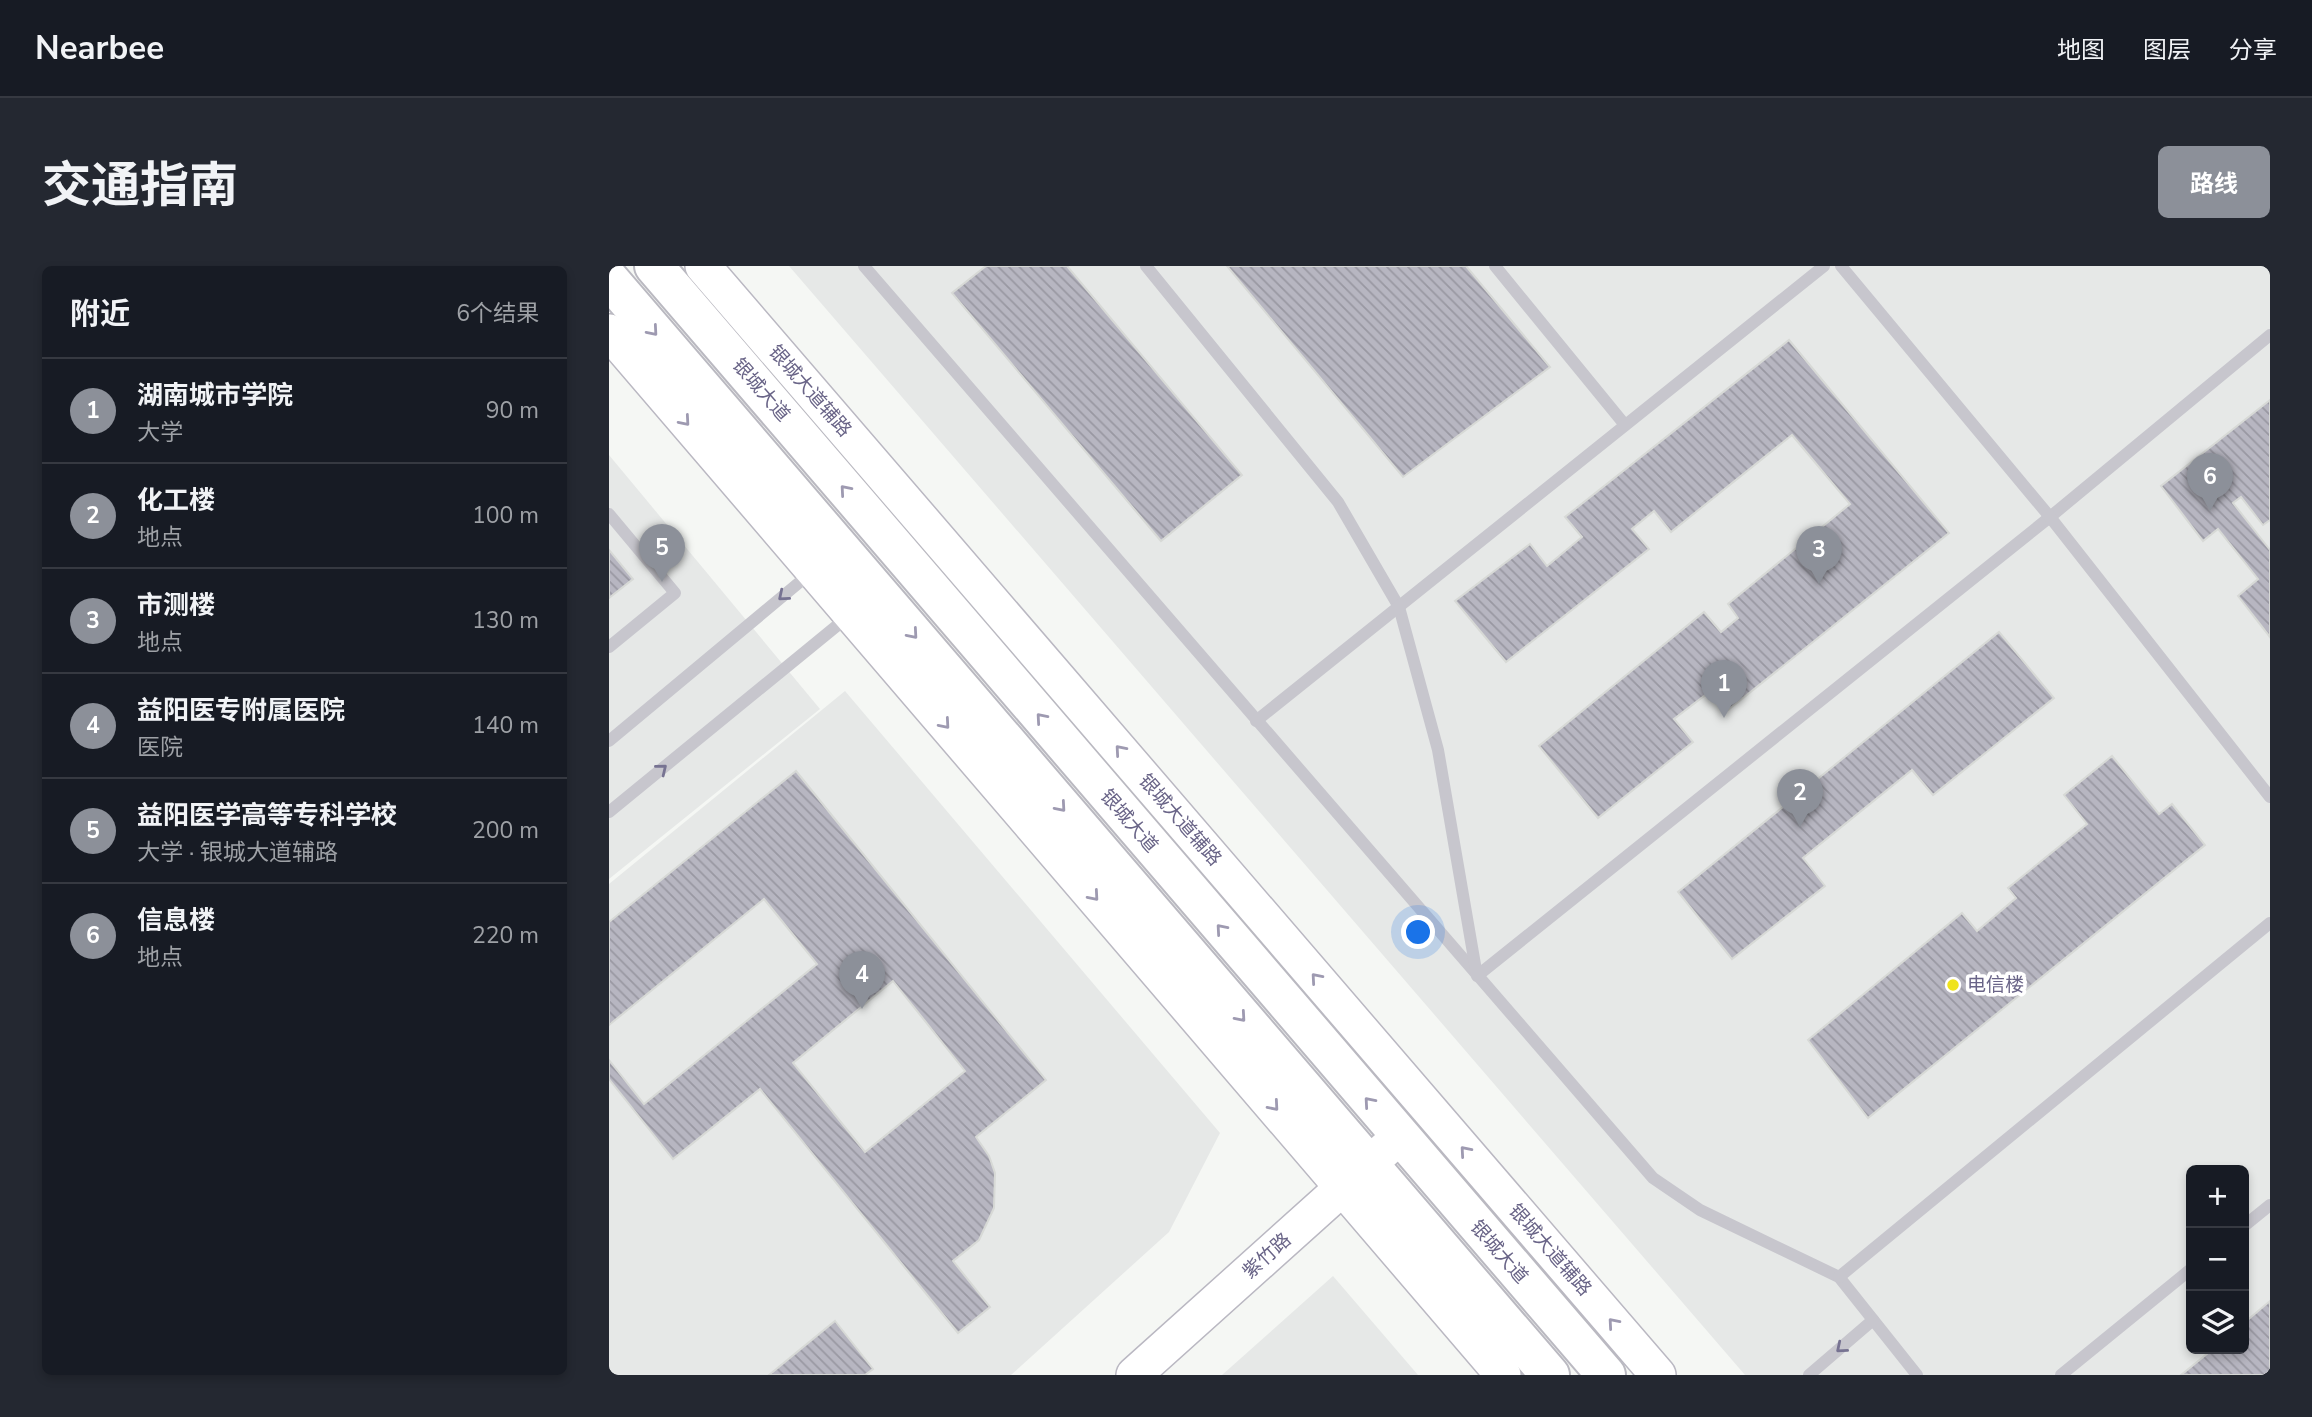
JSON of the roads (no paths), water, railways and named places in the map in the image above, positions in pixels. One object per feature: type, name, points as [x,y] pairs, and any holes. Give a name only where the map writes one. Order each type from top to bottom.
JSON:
[{"type":"main road","name":"银城大道","points":[[655,266],[842,547]]},
{"type":"main road","name":"银城大道","points":[[609,279],[879,590],[1356,1176],[1550,1375]]},
{"type":"main road","name":"银城大道","points":[[879,590],[1399,1137],[1606,1375]]},
{"type":"street","name":"银城大道辅路","points":[[703,266],[1658,1375]]},
{"type":"street","points":[[609,332],[842,547]]},
{"type":"street","name":"紫竹路","points":[[1134,1375],[1399,1137]]},
{"type":"street","points":[[1356,1176],[1503,1375]]},
{"type":"lane","points":[[864,266],[1653,1178],[1700,1210],[1839,1277],[1917,1375]]},
{"type":"lane","points":[[1495,266],[1625,425]]},
{"type":"lane","points":[[1256,721],[1823,266]]},
{"type":"lane","points":[[1841,266],[2050,517],[2270,797]]},
{"type":"lane","points":[[1153,269],[1338,502],[1399,607],[1438,750],[1477,976]]},
{"type":"lane","points":[[1477,976],[2050,517],[2270,335]]},
{"type":"lane","points":[[609,514],[675,593],[609,647]]},
{"type":"lane","points":[[609,741],[842,547]]},
{"type":"lane","points":[[609,813],[879,590]]},
{"type":"lane","points":[[1839,1277],[2270,923]]},
{"type":"lane","points":[[2249,1222],[2270,1205]]},
{"type":"lane","points":[[2061,1375],[2186,1273]]},
{"type":"lane","points":[[1809,1375],[1873,1320]]},
{"type":"place","name":"信息楼","points":[[2210,511]]},
{"type":"place","name":"益阳医学高等专科学校","points":[[662,582]]},
{"type":"place","name":"市测楼","points":[[1819,584]]},
{"type":"place","name":"湖南城市学院","points":[[1724,718]]},
{"type":"place","name":"化工楼","points":[[1800,827]]},
{"type":"place","name":"电信楼","points":[[1953,985]]},
{"type":"place","name":"益阳医专附属医院","points":[[862,1009]]}]
